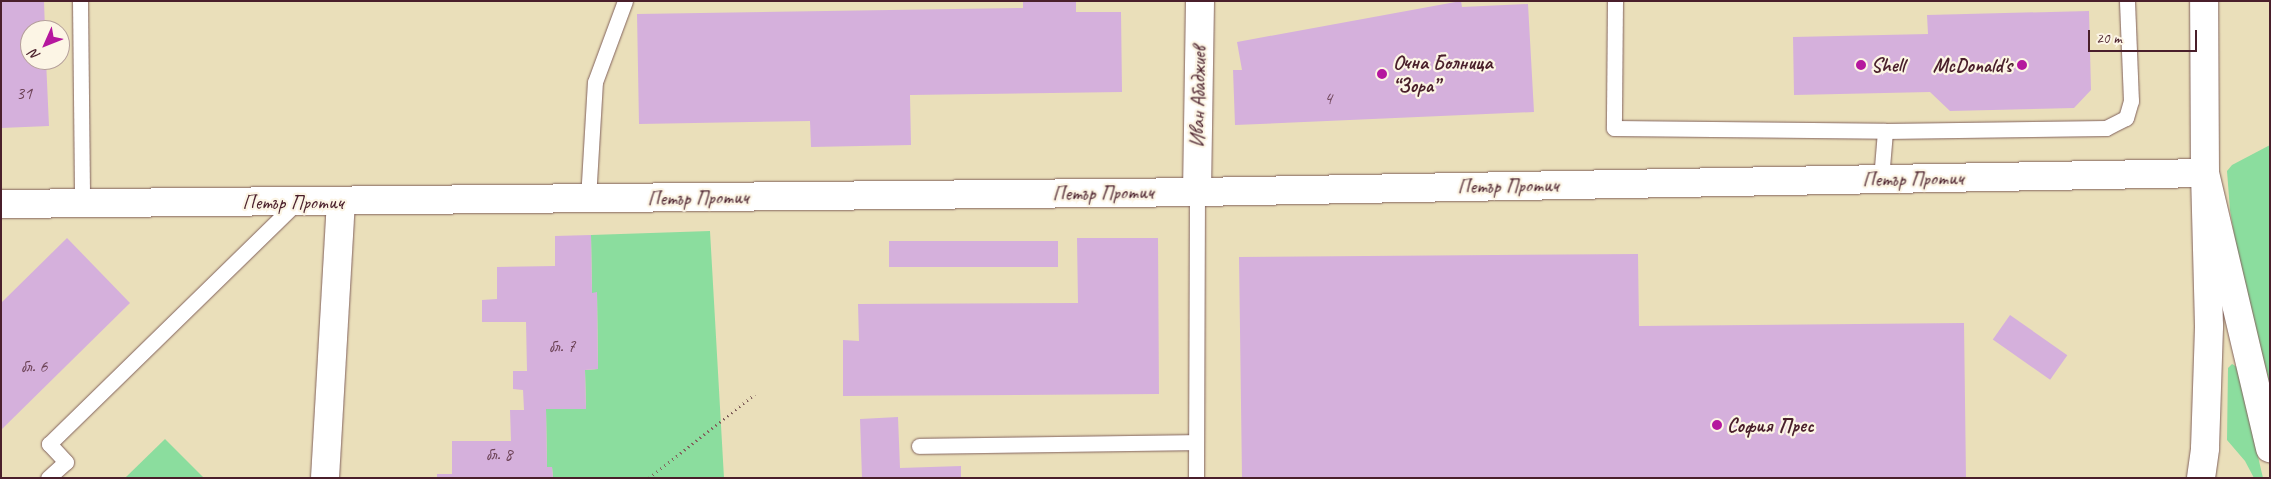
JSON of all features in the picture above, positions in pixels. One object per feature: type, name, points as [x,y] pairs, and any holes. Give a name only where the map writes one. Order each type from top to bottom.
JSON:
[{"type":"main road","name":"Иван Абаджиев","points":[[1197,192],[1200,1]]},
{"type":"main road","points":[[2201,478],[2205,448],[2209,326],[2205,173],[2204,1]]},
{"type":"main road","name":"Петър Протич","points":[[1,204],[1197,192],[2205,173]]},
{"type":"main road","points":[[2205,173],[2270,448]]},
{"type":"main road","points":[[325,478],[341,202]]},
{"type":"lane","points":[[80,1],[82,204]]},
{"type":"lane","points":[[588,199],[595,82],[625,1]]},
{"type":"lane","points":[[1615,1],[1614,128],[1885,131],[2106,128],[2126,118],[2131,101],[2127,1]]},
{"type":"lane","points":[[1881,179],[1885,131]]},
{"type":"lane","points":[[1196,478],[1197,192]]},
{"type":"lane","points":[[48,478],[66,462],[49,444],[297,202]]},
{"type":"lane","points":[[919,446],[1196,442]]},
{"type":"path","points":[[649,478],[755,394]]},
{"type":"green space","points":[[2270,145],[2270,388],[2235,240],[2230,210],[2227,171],[2232,165]]},
{"type":"green space","points":[[710,231],[724,478],[553,478],[552,467],[547,467],[546,409],[586,409],[585,370],[598,369],[597,293],[592,293],[591,235]]},
{"type":"green space","points":[[2232,364],[2237,367],[2263,478],[2254,478],[2245,461],[2227,440],[2228,368]]},
{"type":"green space","points":[[165,439],[204,478],[125,478]]},
{"type":"building","points":[[1,1],[44,1],[45,20],[20,20],[20,70],[46,70],[49,126],[1,128]]},
{"type":"building","points":[[1023,1],[1076,1],[1076,12],[1121,12],[1122,92],[910,95],[911,145],[811,147],[810,121],[639,124],[637,14],[1023,8]]},
{"type":"building","points":[[1461,1],[1462,7],[1528,4],[1534,112],[1235,125],[1233,70],[1242,70],[1237,42]]},
{"type":"building","points":[[2089,11],[2091,90],[2074,108],[1950,111],[1930,92],[1794,95],[1793,37],[1928,34],[1927,15]]},
{"type":"building","points":[[591,235],[592,293],[597,292],[598,369],[585,370],[586,409],[546,409],[547,467],[552,467],[553,478],[437,478],[437,474],[452,474],[452,441],[511,441],[510,410],[524,410],[523,390],[513,389],[513,371],[527,371],[526,322],[482,322],[482,300],[497,299],[497,267],[555,266],[555,236]]},
{"type":"building","points":[[67,238],[130,303],[1,430],[1,303]]},
{"type":"building","points":[[1077,238],[1158,238],[1159,394],[843,396],[843,340],[859,341],[858,304],[1078,303]]},
{"type":"building","points":[[889,241],[1058,241],[1058,267],[889,267]]},
{"type":"building","points":[[1638,254],[1639,326],[1964,323],[1966,478],[1242,478],[1239,257]]},
{"type":"building","points":[[2010,315],[2067,355],[2050,380],[1993,340]]},
{"type":"building","points":[[898,417],[900,468],[961,466],[961,478],[862,478],[860,419]]},
{"type":"place","name":"Shell","points":[[1861,65]]},
{"type":"place","name":"McDonald's","points":[[2022,65]]},
{"type":"place","name":"Очна Болница “Зора”","points":[[1382,74]]},
{"type":"place","name":"София Прес","points":[[1717,425]]}]
